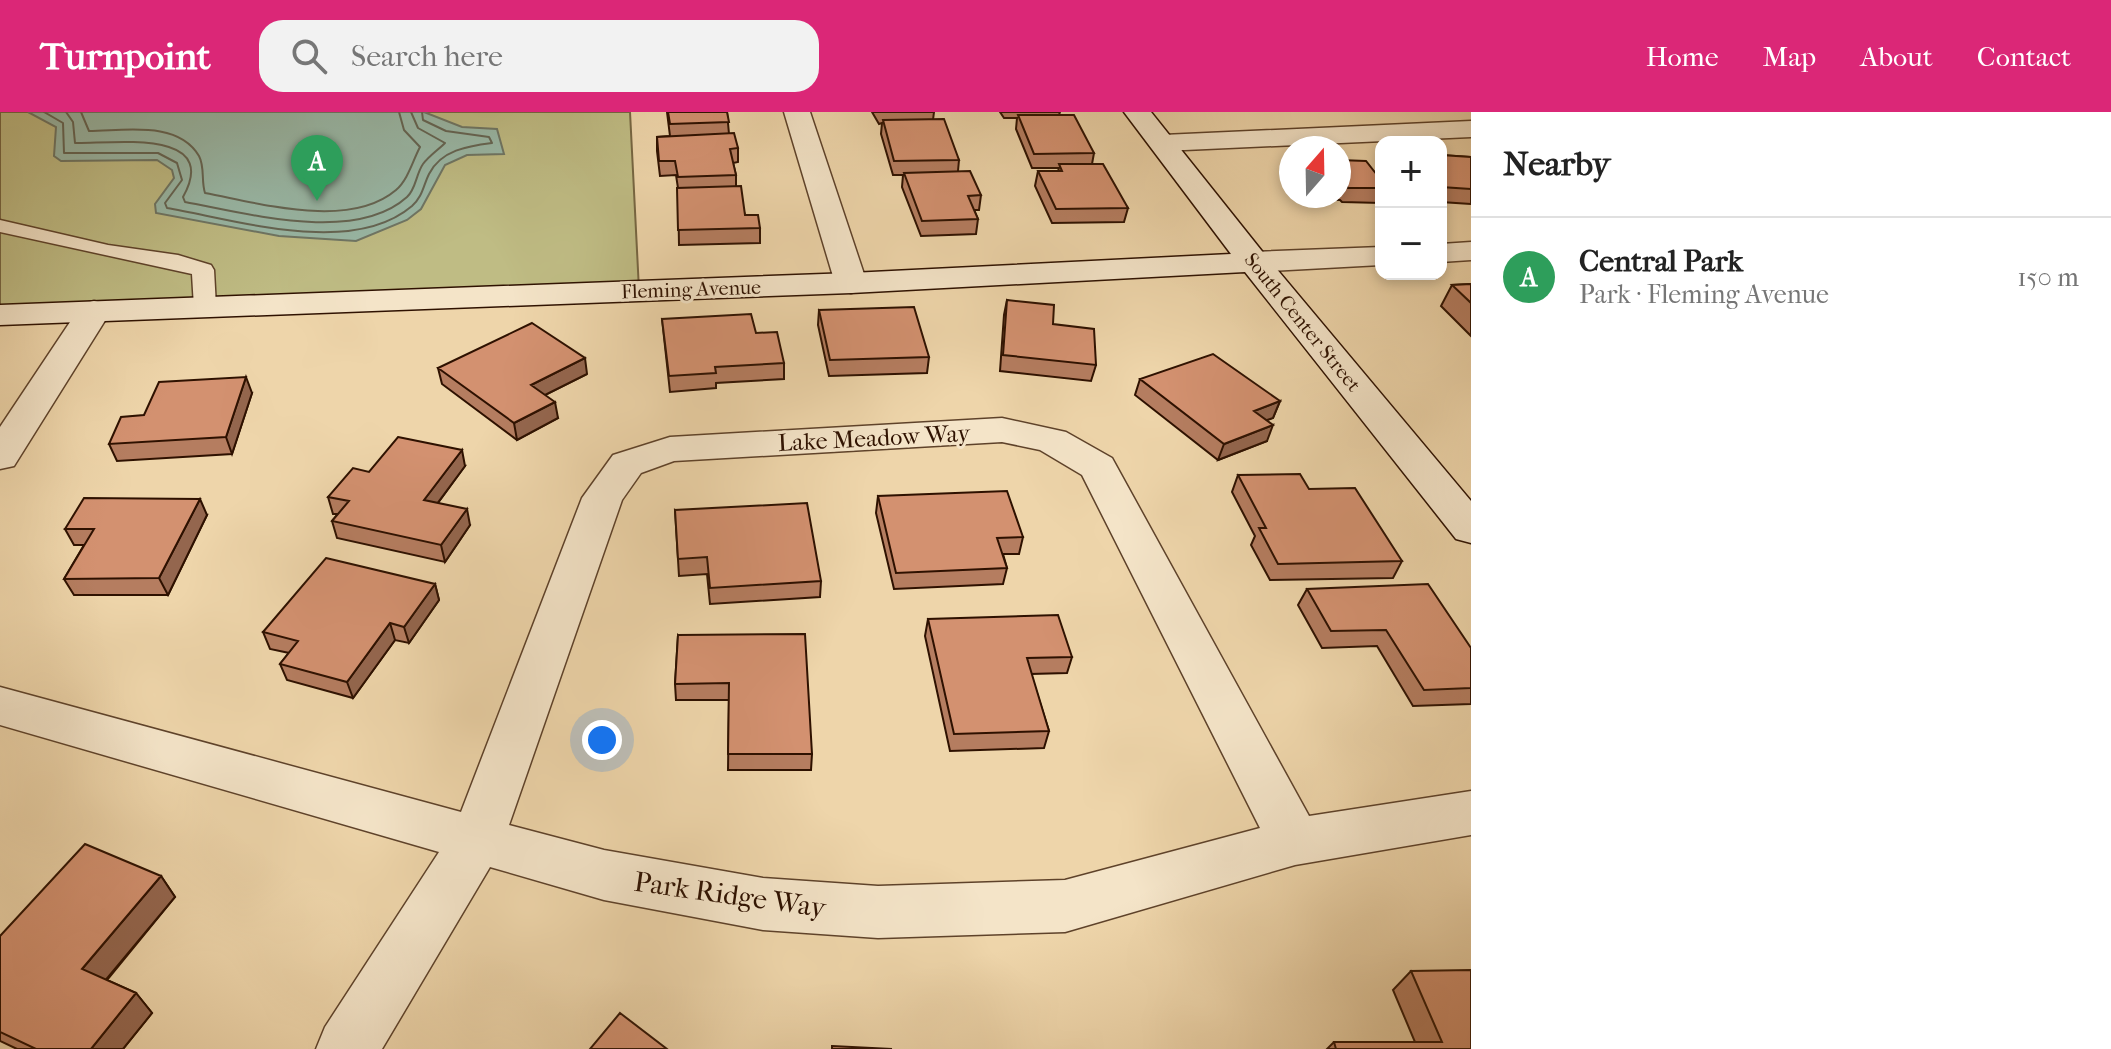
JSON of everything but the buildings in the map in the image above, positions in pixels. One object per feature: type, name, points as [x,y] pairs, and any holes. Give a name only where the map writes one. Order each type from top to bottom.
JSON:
[{"type":"street","points":[[797,112],[851,283]]},
{"type":"street","name":"South Center Street","points":[[1137,112],[1254,262],[1471,529]]},
{"type":"street","points":[[1163,143],[1471,129]]},
{"type":"street","points":[[1447,253],[1471,251]]},
{"type":"street","name":"Fleming Avenue","points":[[0,315],[851,283],[1375,256]]},
{"type":"street","points":[[0,457],[94,311]]},
{"type":"street","name":"Lake Meadow Way","points":[[347,1049],[477,840],[602,498],[627,464],[670,449],[1002,430],[1052,440],[1098,467],[1295,842]]},
{"type":"street","name":"Park Ridge Way","points":[[0,706],[604,875],[763,904],[878,912],[1065,906],[1295,842],[1471,813]]},
{"type":"lane","points":[[0,226],[108,251],[178,262],[203,270],[205,307]]},
{"type":"shaded area","points":[[0,112],[630,112],[639,290],[0,315]]},
{"type":"water","points":[[28,112],[424,112],[462,127],[497,129],[504,154],[467,155],[445,165],[421,209],[407,220],[356,241],[279,236],[156,213],[155,204],[174,178],[172,170],[157,160],[61,161],[54,156],[56,127]]},
{"type":"place","name":"Central Park","points":[[317,201]]}]
